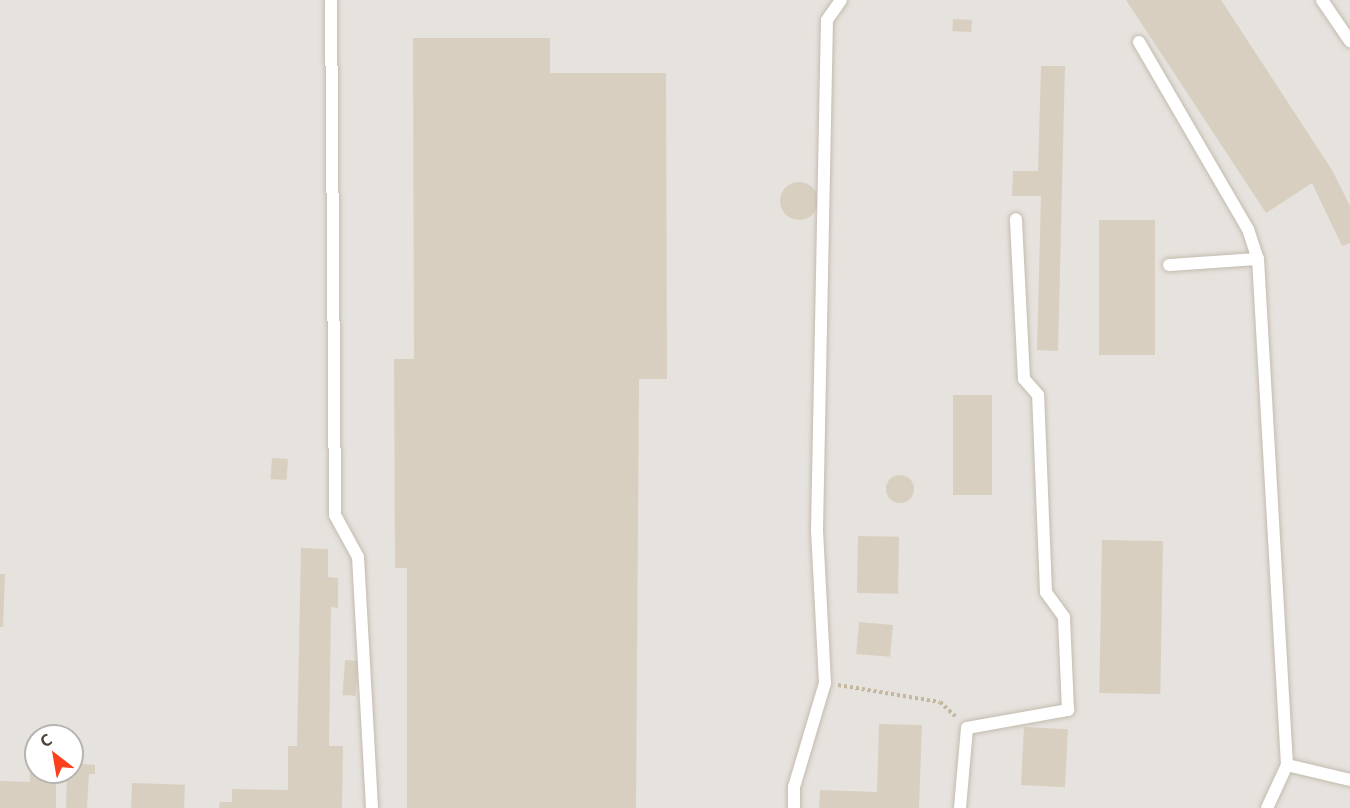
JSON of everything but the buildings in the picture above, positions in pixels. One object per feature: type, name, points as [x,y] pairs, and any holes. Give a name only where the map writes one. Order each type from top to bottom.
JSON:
[{"type":"lane","points":[[331,0],[335,515],[358,557],[372,808]]},
{"type":"lane","points":[[794,808],[794,787],[825,683],[817,530],[827,20],[841,0]]},
{"type":"lane","points":[[1322,0],[1350,41]]},
{"type":"lane","points":[[1139,42],[1248,229],[1258,259],[1287,765],[1267,808]]},
{"type":"lane","points":[[960,808],[967,728],[1068,710],[1064,617],[1046,592],[1038,395],[1024,379],[1017,219]]},
{"type":"lane","points":[[1169,265],[1258,259]]},
{"type":"lane","points":[[1287,765],[1350,780]]},
{"type":"path","points":[[825,683],[940,702],[967,728]]},
{"type":"shaded area","points":[[0,0],[1350,0],[1350,808],[0,808]]}]
